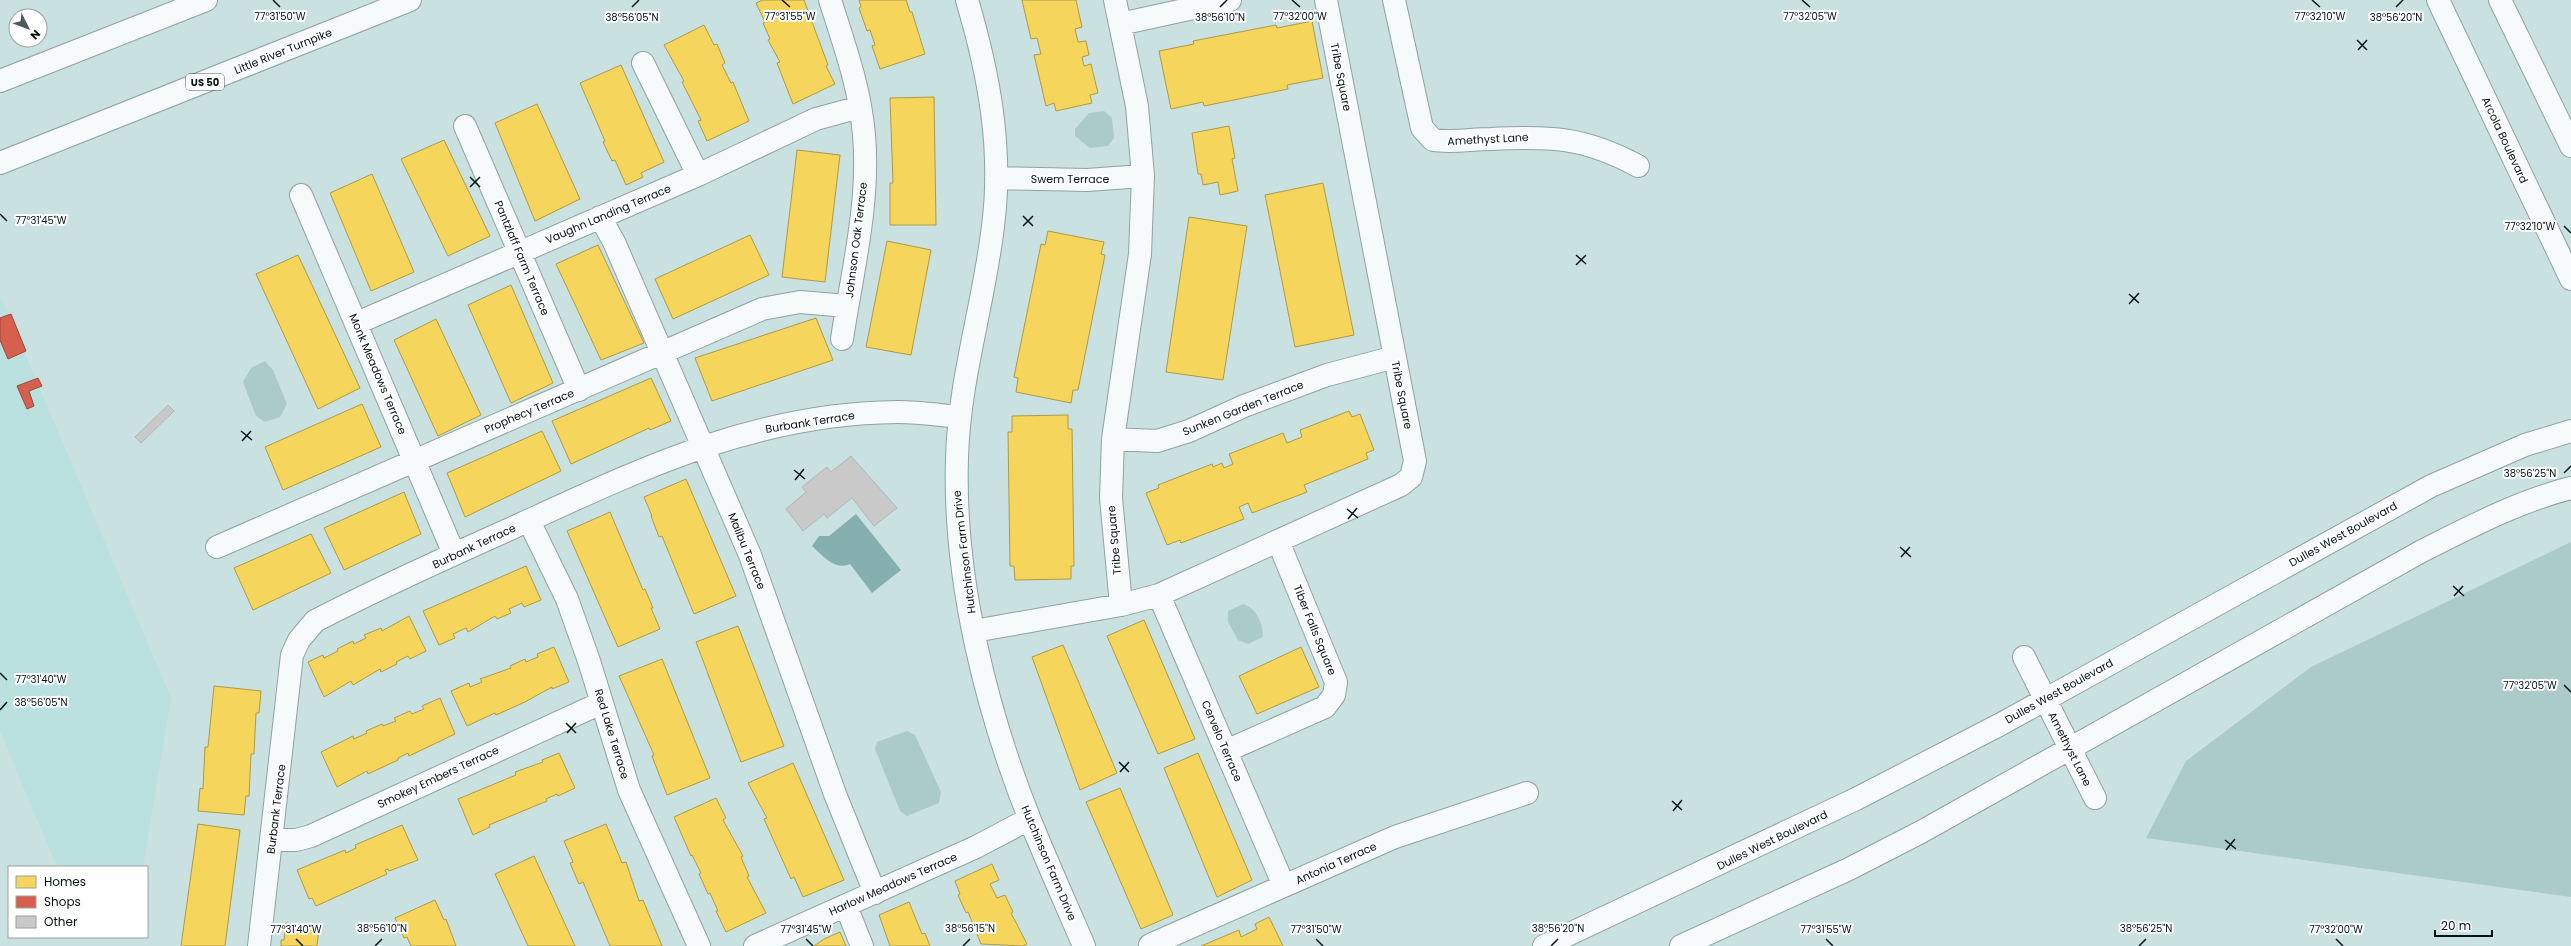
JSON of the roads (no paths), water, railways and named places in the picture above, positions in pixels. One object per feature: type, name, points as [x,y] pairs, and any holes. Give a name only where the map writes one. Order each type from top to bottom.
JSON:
[{"type":"main road","points":[[0,81],[206,0]]},
{"type":"main road","name":"Little River Turnpike","points":[[0,163],[410,0]]},
{"type":"main road","name":"Johnson Oak Terrace","points":[[830,0],[847,53],[860,107],[864,136],[863,198],[842,339]]},
{"type":"main road","name":"Hutchinson Farm Drive","points":[[967,0],[991,92],[996,178],[993,226],[960,417],[957,497],[967,591],[974,630],[1001,737],[1029,819],[1084,946]]},
{"type":"main road","name":"Tribe Square","points":[[1115,0],[1137,106],[1143,176],[1140,254],[1113,439],[1111,498],[1121,605]]},
{"type":"main road","points":[[1120,24],[1230,0]]},
{"type":"main road","name":"Tribe Square","points":[[974,630],[1121,605],[1159,595],[1401,485],[1410,477],[1416,461],[1326,0]]},
{"type":"main road","name":"Amethyst Lane","points":[[1394,0],[1422,128],[1433,140],[1538,137],[1564,140],[1591,144],[1638,166]]},
{"type":"main road","name":"Arcola Boulevard","points":[[2438,0],[2571,279]]},
{"type":"main road","points":[[2500,0],[2571,146]]},
{"type":"main road","points":[[643,63],[698,175]]},
{"type":"main road","name":"Vaughn Landing Terrace","points":[[357,323],[698,175],[816,119],[860,107]]},
{"type":"main road","name":"Pantzlaff Farm Terrace","points":[[465,126],[579,390]]},
{"type":"main road","name":"Swem Terrace","points":[[996,178],[1087,180],[1143,176]]},
{"type":"main road","name":"Monk Meadows Terrace","points":[[301,194],[454,554]]},
{"type":"main road","name":"Malibu Terrace","points":[[600,217],[614,242],[661,354],[703,445],[750,555],[835,794],[875,893]]},
{"type":"main road","name":"Prophecy Terrace","points":[[217,547],[762,309],[800,302],[847,306]]},
{"type":"main road","name":"Sunken Garden Terrace","points":[[1113,439],[1157,441],[1189,431],[1244,406],[1327,375],[1395,357]]},
{"type":"main road","name":"Burbank Terrace","points":[[259,946],[292,654],[299,640],[315,621],[454,554],[614,481],[703,445],[777,425],[840,415],[899,412],[960,417]]},
{"type":"main road","name":"Dulles West Boulevard","points":[[1544,946],[1856,799],[2045,699],[2431,486],[2524,445],[2571,430]]},
{"type":"main road","points":[[1681,946],[1849,869],[1921,832],[2422,551],[2491,518],[2549,493],[2571,488]]},
{"type":"main road","name":"Red Lake Terrace","points":[[528,521],[566,599],[629,790],[699,946]]},
{"type":"main road","name":"Tiber Falls Square","points":[[1226,751],[1325,707],[1334,695],[1336,682],[1278,541]]},
{"type":"main road","name":"Cervelo Terrace","points":[[1159,595],[1284,886]]},
{"type":"main road","name":"Amethyst Lane","points":[[2024,657],[2095,798]]},
{"type":"main road","name":"Smokey Embers Terrace","points":[[272,840],[296,840],[311,836],[601,703]]},
{"type":"main road","name":"Antonia Terrace","points":[[1150,945],[1395,837],[1527,794]]},
{"type":"main road","name":"Harlow Meadows Terrace","points":[[755,946],[976,847],[1029,819]]},
{"type":"main road","points":[[846,906],[862,946]]}]
